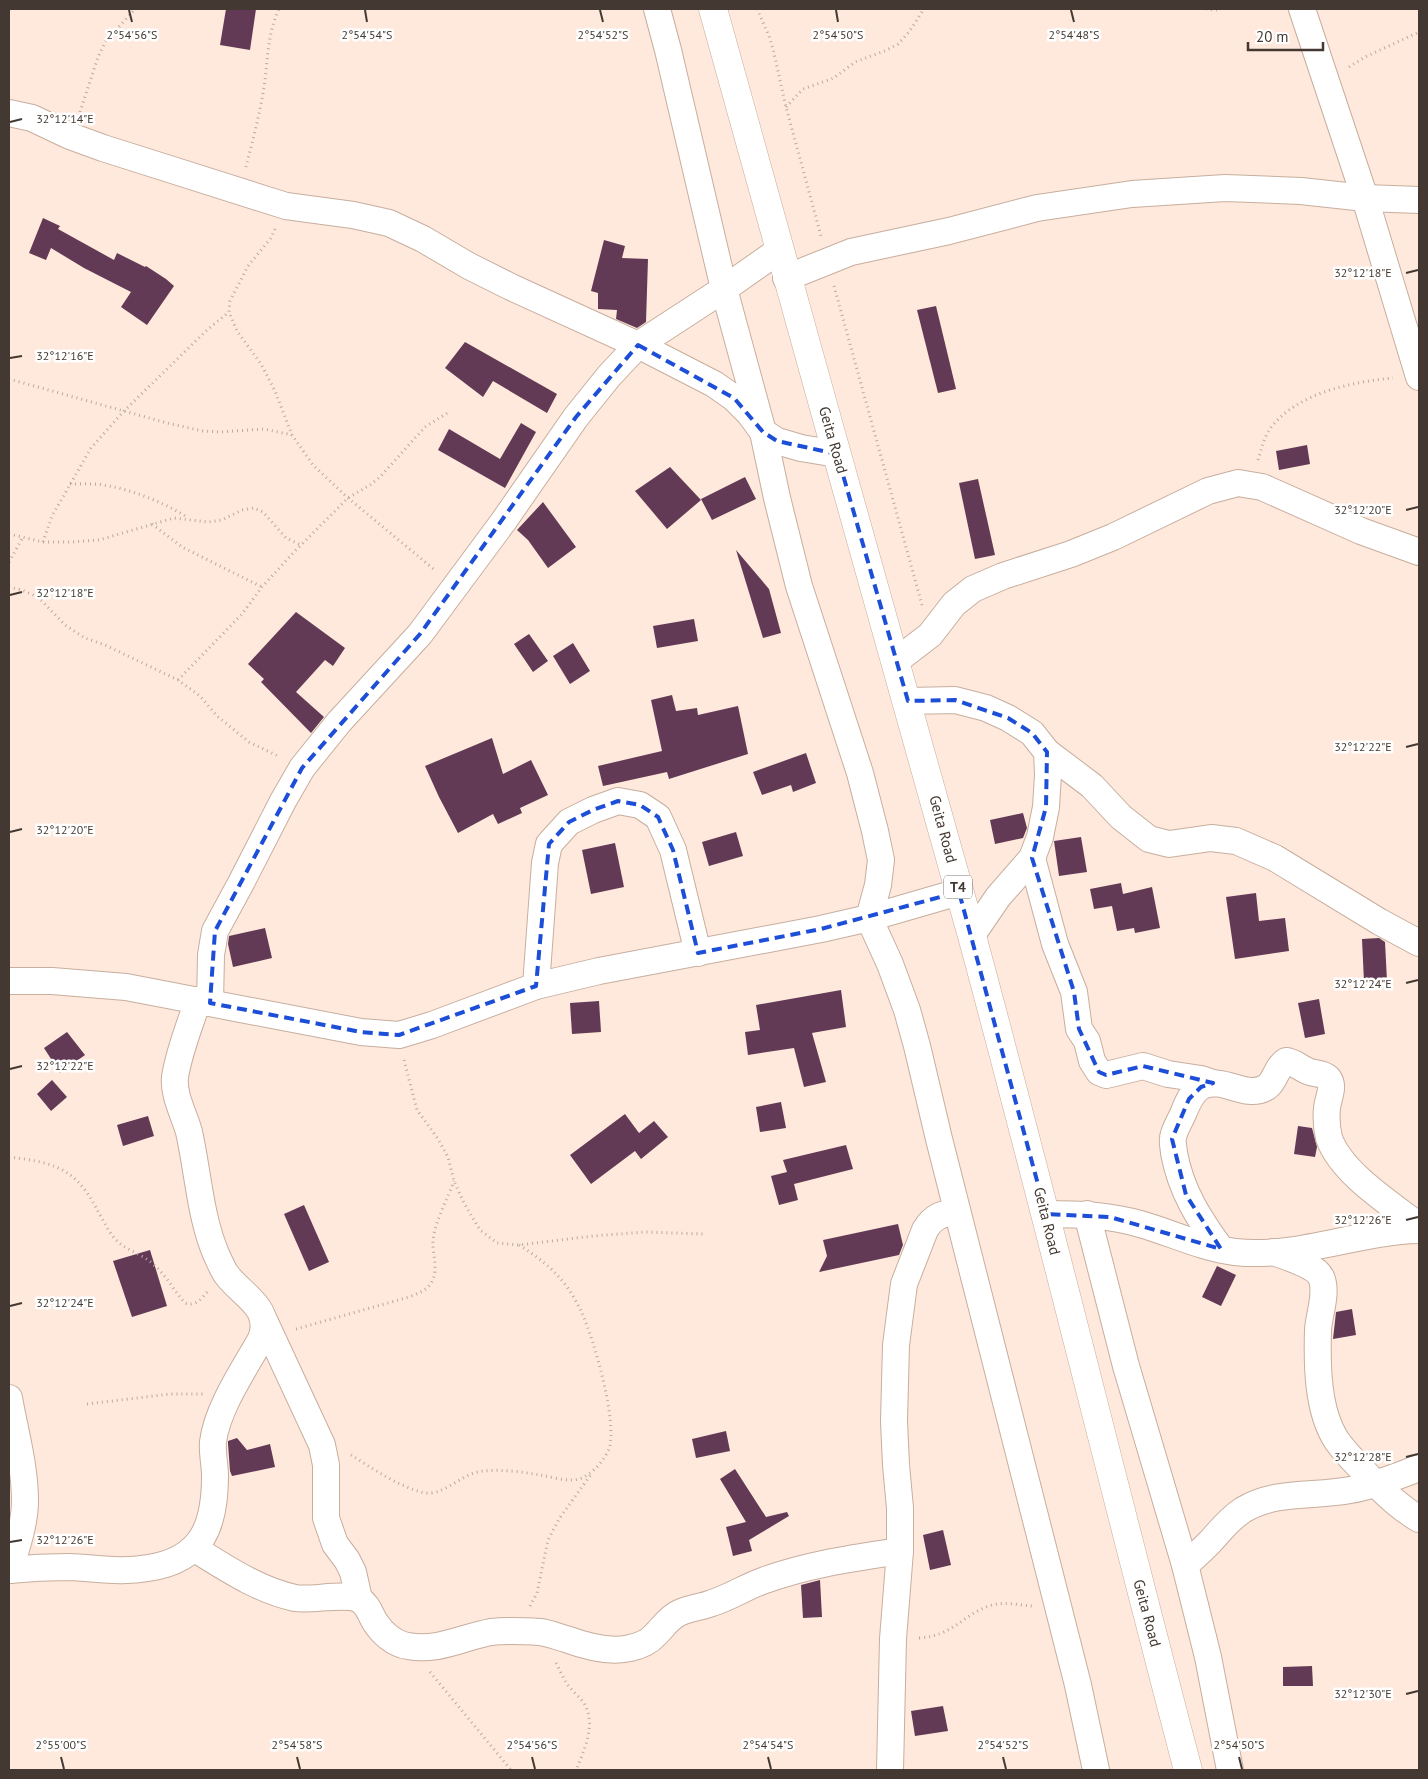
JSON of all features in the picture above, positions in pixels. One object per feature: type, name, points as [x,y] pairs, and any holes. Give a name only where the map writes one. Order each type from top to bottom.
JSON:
[{"type":"highway","name":"Geita Road","points":[[713,9],[778,251],[838,454],[972,935],[1046,1214],[1188,1770]]},
{"type":"street","points":[[657,9],[724,289],[763,432],[799,586],[857,764],[875,831],[880,860],[878,885],[869,918],[890,964],[907,1010],[1057,1600],[1096,1770]]},
{"type":"street","points":[[1302,9],[1365,198],[1419,376]]},
{"type":"street","points":[[9,113],[32,118],[70,136],[103,148],[286,206],[389,223],[423,239],[469,266],[511,287],[638,345],[714,384],[734,398],[749,413],[763,432],[777,441],[801,448],[838,454]]},
{"type":"street","points":[[786,278],[851,252],[949,231],[1037,208],[1132,194],[1225,188],[1301,191],[1365,198],[1419,200]]},
{"type":"street","points":[[778,251],[638,345],[609,376],[576,417],[503,522],[420,634],[339,722],[302,768],[267,830],[215,931],[204,1001],[182,1047],[175,1078],[179,1103],[188,1129],[206,1220],[216,1253],[226,1274],[258,1308],[322,1445],[326,1465],[326,1518],[335,1544],[353,1572],[359,1599],[367,1607],[375,1622],[387,1636],[397,1643],[408,1646],[430,1647],[492,1632],[515,1631],[544,1632],[577,1643],[605,1649],[628,1649],[653,1638],[671,1618],[680,1613],[714,1603],[763,1580],[828,1561],[900,1551]]},
{"type":"street","points":[[896,661],[930,635],[954,604],[973,588],[1003,576],[1052,561],[1104,540],[1208,491],[1224,486],[1249,484],[1262,487],[1361,531],[1419,552]]},
{"type":"street","points":[[908,701],[955,700],[986,708],[1008,718],[1032,733],[1047,752],[1092,786],[1121,817],[1149,839],[1169,844],[1211,838],[1236,841],[1276,858],[1380,922],[1419,943]]},
{"type":"street","points":[[972,935],[998,897],[1032,858],[1040,837],[1046,807],[1047,752]]},
{"type":"street","points":[[536,986],[545,863],[549,844],[569,822],[593,810],[618,801],[640,805],[658,817],[673,850],[698,953]]},
{"type":"street","points":[[1032,858],[1056,944],[1074,992],[1079,1029],[1087,1041],[1092,1061],[1099,1072],[1106,1075],[1143,1066],[1168,1074],[1226,1085],[1246,1092],[1259,1091],[1268,1086],[1280,1065],[1286,1061],[1294,1063],[1307,1072],[1325,1076],[1331,1086],[1327,1108],[1329,1137],[1336,1154],[1352,1172],[1419,1228]]},
{"type":"street","points":[[9,981],[52,981],[126,987],[361,1032],[399,1035],[440,1022],[536,986],[599,971],[821,929],[869,918],[959,892]]},
{"type":"street","points":[[1213,1083],[1201,1087],[1189,1099],[1172,1139],[1176,1165],[1186,1194],[1200,1221],[1221,1249]]},
{"type":"street","points":[[890,1770],[893,1639],[900,1551],[900,1508],[894,1421],[896,1345],[904,1284],[917,1248],[929,1223],[943,1214],[957,1212]]},
{"type":"street","points":[[1046,1214],[1087,1214],[1110,1217],[1235,1252],[1274,1252],[1419,1228]]},
{"type":"street","points":[[1087,1214],[1126,1366],[1185,1565],[1208,1657],[1230,1770]]},
{"type":"street","points":[[1274,1252],[1314,1270],[1321,1277],[1324,1290],[1318,1320],[1318,1378],[1324,1409],[1336,1440],[1352,1459],[1401,1508],[1419,1519]]},
{"type":"street","points":[[9,1398],[22,1461],[25,1502],[22,1528],[9,1570],[69,1567],[120,1571],[150,1568],[174,1561],[195,1549],[208,1528],[213,1511],[215,1473],[213,1442],[219,1419],[228,1396],[267,1326]]},
{"type":"street","points":[[1185,1565],[1210,1542],[1228,1520],[1244,1509],[1263,1501],[1285,1495],[1329,1493],[1376,1484],[1419,1468]]},
{"type":"street","points":[[195,1549],[236,1574],[269,1590],[296,1598],[342,1597],[359,1599]]},
{"type":"path","points":[[70,136],[98,57],[106,42],[136,9]]},
{"type":"path","points":[[240,192],[262,98],[270,36],[274,18],[279,9]]},
{"type":"path","points":[[757,9],[769,36],[827,261],[930,635]]},
{"type":"path","points":[[786,107],[802,89],[834,78],[855,62],[898,44],[924,9]]},
{"type":"path","points":[[1206,9],[1221,9]]},
{"type":"path","points":[[1346,71],[1351,65],[1365,56],[1419,32]]},
{"type":"path","points":[[286,206],[271,238],[248,266],[230,301],[230,312],[237,331],[260,364],[275,391],[292,435],[313,465],[348,498],[455,587]]},
{"type":"path","points":[[43,542],[52,516],[91,448],[124,411],[207,330],[230,312]]},
{"type":"path","points":[[1249,484],[1264,440],[1272,426],[1298,404],[1314,395],[1330,390],[1386,379],[1419,376]]},
{"type":"path","points":[[9,379],[167,424],[203,431],[220,432],[264,429],[292,435]]},
{"type":"path","points":[[178,680],[242,614],[262,587],[301,545],[348,498],[375,481],[425,427],[449,412]]},
{"type":"path","points":[[70,484],[109,486],[173,508],[190,519]]},
{"type":"path","points":[[9,534],[43,542],[98,540],[151,523],[174,518],[208,522],[222,520],[242,510],[254,508],[263,512],[286,538],[301,545]]},
{"type":"path","points":[[151,523],[182,546],[262,587]]},
{"type":"path","points":[[9,562],[23,537]]},
{"type":"path","points":[[9,587],[33,595],[42,601],[65,625],[85,638],[114,648],[178,680],[200,696],[217,716],[250,742],[302,768]]},
{"type":"path","points":[[399,1035],[417,1110],[438,1139],[448,1157],[454,1180],[464,1203],[480,1230],[496,1243],[519,1245],[646,1232],[703,1234]]},
{"type":"path","points":[[9,1157],[53,1164],[66,1170],[88,1194],[115,1239],[127,1250],[152,1263],[162,1272],[185,1303],[190,1305],[200,1301],[226,1274]]},
{"type":"path","points":[[267,1326],[310,1326],[409,1297],[429,1286],[434,1277],[433,1241],[435,1231],[454,1180]]},
{"type":"path","points":[[515,1631],[537,1593],[548,1540],[559,1519],[604,1459],[609,1448],[612,1430],[602,1376],[582,1313],[568,1288],[553,1270],[519,1245]]},
{"type":"path","points":[[87,1404],[170,1394],[228,1396]]},
{"type":"path","points":[[349,1454],[402,1484],[430,1493],[454,1484],[471,1473],[482,1471],[498,1470],[569,1480],[583,1478],[594,1471]]},
{"type":"path","points":[[893,1639],[930,1637],[947,1632],[989,1606],[1000,1604],[1034,1606],[1057,1600]]},
{"type":"path","points":[[544,1632],[566,1682],[585,1704],[588,1716],[589,1730],[584,1753],[576,1770]]},
{"type":"path","points":[[408,1646],[510,1770]]},
{"type":"highlighted area","points":[[638,345],[734,398],[763,432],[777,441],[837,454],[908,701],[955,700],[1008,718],[1032,733],[1047,752],[1046,807],[1032,858],[1074,992],[1079,1029],[1099,1072],[1106,1075],[1143,1066],[1213,1083],[1201,1087],[1189,1099],[1172,1139],[1186,1195],[1221,1249],[1110,1217],[1046,1214],[959,892],[821,929],[698,953],[673,850],[658,817],[640,805],[618,801],[593,810],[569,822],[549,844],[536,986],[399,1035],[361,1032],[210,1003],[215,931],[302,768],[420,634],[576,417]]},
{"type":"building","points":[[226,9],[256,9],[250,50],[220,45]]},
{"type":"building","points":[[43,218],[60,226],[58,229],[114,260],[117,253],[146,266],[174,286],[147,325],[121,307],[131,292],[84,268],[51,248],[46,260],[29,253]]},
{"type":"building","points":[[604,240],[625,246],[622,258],[648,259],[646,322],[637,328],[616,319],[617,310],[598,309],[598,293],[591,291]]},
{"type":"building","points":[[936,306],[956,389],[938,393],[917,310]]},
{"type":"building","points":[[465,342],[557,394],[547,413],[493,381],[483,397],[445,368]]},
{"type":"building","points":[[521,423],[536,432],[505,488],[438,450],[449,429],[500,459]]},
{"type":"building","points":[[1307,445],[1310,464],[1279,470],[1276,451]]},
{"type":"building","points":[[670,467],[701,500],[667,529],[635,491]]},
{"type":"building","points":[[745,477],[756,499],[712,520],[701,499]]},
{"type":"building","points":[[978,479],[995,555],[975,559],[959,483]]},
{"type":"building","points":[[543,502],[576,547],[548,568],[528,540],[517,530]]},
{"type":"building","points":[[736,550],[769,589],[781,633],[763,638]]},
{"type":"building","points":[[296,612],[345,648],[333,666],[325,660],[296,692],[324,717],[311,733],[261,682],[264,679],[248,664]]},
{"type":"building","points":[[694,619],[698,641],[657,648],[653,626]]},
{"type":"building","points":[[529,634],[548,661],[533,672],[514,644]]},
{"type":"building","points":[[573,643],[590,671],[570,684],[553,656]]},
{"type":"building","points":[[672,695],[676,711],[697,708],[698,715],[738,706],[748,754],[669,779],[667,772],[603,786],[598,766],[662,751],[651,700]]},
{"type":"building","points":[[492,738],[503,774],[531,760],[548,795],[520,808],[522,813],[498,824],[493,814],[458,833],[425,766]]},
{"type":"building","points":[[806,753],[816,783],[793,792],[791,785],[762,795],[753,772]]},
{"type":"building","points":[[1023,813],[1027,828],[1023,838],[995,844],[990,820]]},
{"type":"building","points":[[736,832],[743,856],[709,866],[702,842]]},
{"type":"building","points":[[1081,837],[1087,872],[1059,876],[1054,841]]},
{"type":"building","points":[[615,843],[624,887],[591,894],[582,850]]},
{"type":"building","points":[[1121,883],[1123,894],[1152,887],[1160,928],[1135,933],[1134,928],[1117,931],[1112,906],[1094,909],[1090,889]]},
{"type":"building","points":[[1256,893],[1259,921],[1285,918],[1289,951],[1235,959],[1226,897]]},
{"type":"building","points":[[265,928],[272,958],[233,967],[228,944],[229,936]]},
{"type":"building","points":[[1379,938],[1385,942],[1387,981],[1364,982],[1362,939]]},
{"type":"building","points":[[841,990],[846,1027],[812,1033],[826,1082],[804,1087],[794,1048],[748,1055],[745,1032],[760,1030],[756,1005]]},
{"type":"building","points":[[1319,999],[1325,1034],[1305,1038],[1298,1003]]},
{"type":"building","points":[[599,1001],[601,1032],[572,1034],[570,1003]]},
{"type":"building","points":[[67,1032],[85,1055],[60,1073],[44,1048]]},
{"type":"building","points":[[52,1080],[67,1097],[51,1111],[37,1094]]},
{"type":"building","points":[[781,1102],[786,1128],[760,1132],[756,1107]]},
{"type":"building","points":[[625,1114],[639,1133],[654,1121],[668,1137],[641,1159],[635,1151],[591,1184],[570,1155]]},
{"type":"building","points":[[148,1116],[154,1136],[123,1146],[117,1125]]},
{"type":"building","points":[[1298,1126],[1312,1128],[1317,1147],[1315,1157],[1294,1154]]},
{"type":"building","points":[[846,1145],[853,1169],[794,1184],[798,1200],[779,1205],[771,1176],[787,1172],[783,1160]]},
{"type":"building","points":[[304,1205],[329,1262],[309,1271],[284,1214]]},
{"type":"building","points":[[898,1224],[903,1245],[899,1255],[819,1272],[827,1256],[823,1240]]},
{"type":"building","points":[[150,1250],[167,1306],[132,1317],[113,1261]]},
{"type":"building","points":[[1217,1266],[1236,1275],[1221,1306],[1202,1297]]},
{"type":"building","points":[[1352,1309],[1356,1335],[1333,1339],[1336,1312]]},
{"type":"building","points":[[726,1431],[730,1451],[696,1458],[692,1439]]},
{"type":"building","points":[[237,1438],[247,1450],[270,1444],[275,1467],[232,1476],[228,1441]]},
{"type":"building","points":[[735,1469],[766,1517],[787,1512],[789,1516],[749,1540],[752,1551],[733,1556],[726,1527],[746,1522],[720,1479]]},
{"type":"building","points":[[943,1530],[951,1565],[930,1570],[923,1535]]},
{"type":"building","points":[[820,1580],[822,1617],[803,1618],[801,1585]]},
{"type":"building","points":[[1312,1666],[1313,1686],[1283,1686],[1283,1667]]},
{"type":"building","points":[[943,1706],[948,1731],[915,1736],[911,1711]]}]
